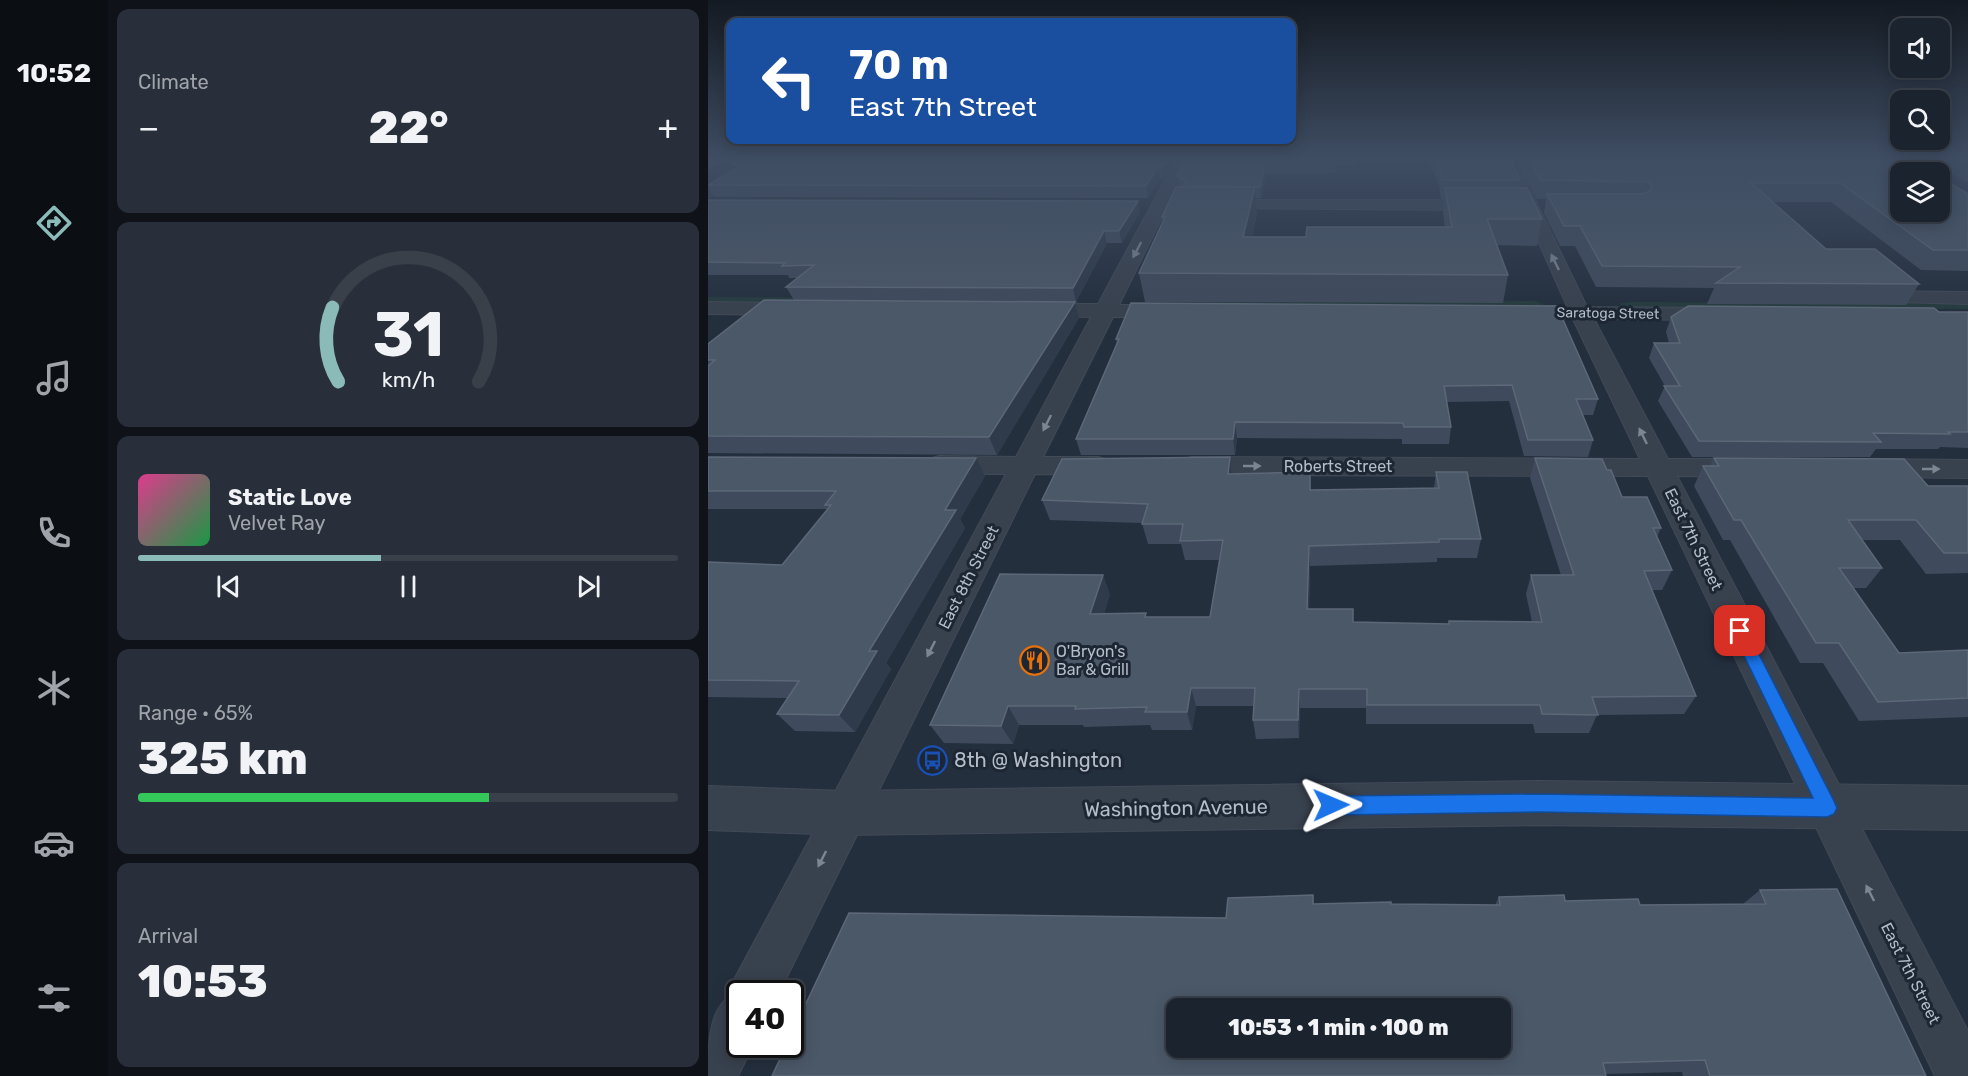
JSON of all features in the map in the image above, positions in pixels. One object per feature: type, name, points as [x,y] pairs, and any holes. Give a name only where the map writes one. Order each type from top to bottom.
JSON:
[{"type":"street","name":"East 8th Street","points":[[760,980],[1109,302],[1167,210]]},
{"type":"street","name":"East 7th Street","points":[[1527,210],[1963,1076]]},
{"type":"street","points":[[708,292],[810,301],[708,308]]},
{"type":"street","points":[[1031,293],[1109,302]]},
{"type":"street","points":[[1844,297],[1968,298]]},
{"type":"street","points":[[1011,310],[1109,302],[1185,302]]},
{"type":"street","name":"Saratoga Street","points":[[1507,303],[1730,305]]},
{"type":"street","points":[[1862,314],[1968,314]]},
{"type":"street","points":[[920,465],[1120,466]]},
{"type":"street","name":"Roberts Street","points":[[1167,466],[1764,468]]},
{"type":"street","points":[[1846,468],[1968,469]]},
{"type":"street","name":"Washington Avenue","points":[[708,808],[845,813],[1471,803],[1968,808]]},
{"type":"street","points":[[710,1076],[726,1045]]},
{"type":"green space","points":[[708,297],[1069,299],[1080,302],[1070,305],[708,303]]},
{"type":"green space","points":[[1366,300],[1536,301],[1544,305],[1153,303]]},
{"type":"green space","points":[[1630,302],[1968,303],[1968,309],[1634,308],[1618,304]]},
{"type":"building","points":[[708,210],[1132,210],[1119,231],[1104,231],[1073,288],[786,287],[814,265],[782,266],[785,263],[708,262]]},
{"type":"building","points":[[1165,210],[1249,210],[1243,237],[1306,237],[1307,227],[1452,227],[1449,210],[1538,210],[1542,219],[1487,219],[1508,275],[1139,273],[1165,217],[1162,217]]},
{"type":"building","points":[[1556,210],[1782,210],[1826,249],[1875,249],[1919,284],[1716,283],[1740,267],[1602,266],[1580,226],[1564,226]]},
{"type":"building","points":[[1878,210],[1890,210],[1890,219]]},
{"type":"building","points":[[1950,210],[1968,210],[1968,250],[1933,250],[1894,222],[1950,222]]},
{"type":"building","points":[[764,300],[1075,302],[989,437],[708,436],[708,366],[715,360],[708,360],[708,344]]},
{"type":"building","points":[[1131,303],[1557,306],[1598,399],[1576,399],[1593,440],[1528,440],[1512,385],[1444,386],[1451,427],[1404,427],[1403,423],[1235,422],[1233,439],[1076,439],[1119,339],[1116,339]]},
{"type":"building","points":[[1688,306],[1934,308],[1939,312],[1968,312],[1968,432],[1948,432],[1950,434],[1873,433],[1881,442],[1699,441],[1664,386],[1680,386],[1654,343],[1680,343],[1671,317]]},
{"type":"building","points":[[708,457],[976,458],[945,510],[956,510],[869,651],[877,651],[839,715],[777,714],[799,681],[708,680],[708,562],[782,565],[831,505],[825,505],[836,491],[708,491]]},
{"type":"building","points":[[1230,457],[1228,474],[1310,472],[1310,490],[1439,488],[1436,472],[1467,472],[1481,539],[1309,546],[1307,609],[1353,609],[1353,622],[1449,624],[1449,621],[1542,622],[1531,575],[1574,575],[1535,458],[1602,459],[1607,470],[1611,470],[1622,497],[1647,497],[1661,528],[1653,528],[1672,570],[1644,571],[1696,696],[1592,697],[1598,715],[1542,714],[1540,705],[1367,705],[1367,689],[1299,689],[1298,720],[1253,720],[1255,688],[1191,688],[1187,712],[1145,712],[1147,707],[1075,709],[1076,706],[1008,706],[1001,726],[930,725],[1000,574],[1103,575],[1090,614],[1146,613],[1145,617],[1210,617],[1223,540],[1180,541],[1183,524],[1142,524],[1148,504],[1042,500],[1062,459]]},
{"type":"building","points":[[1714,458],[1904,459],[1928,486],[1968,486],[1968,553],[1944,553],[1916,520],[1848,520],[1882,568],[1839,568],[1899,653],[1968,650],[1968,698],[1878,702],[1839,643],[1816,643],[1741,520],[1734,520],[1703,466],[1719,466]]},
{"type":"building","points":[[1837,889],[1926,1076],[1710,1076],[1705,1060],[1603,1063],[1606,1076],[772,1076],[780,1058],[804,1058],[804,1008],[849,913],[1226,918],[1228,898],[1313,895],[1313,904],[1391,902],[1391,904],[1500,905],[1499,897],[1564,895],[1565,901],[1638,899],[1640,905],[1766,904],[1760,890]]},
{"type":"place","name":"O'Bryon's Bar & Grill","points":[[1035,660]]},
{"type":"place","name":"8th @ Washington","points":[[933,760]]},
{"type":"route","points":[[1331,805],[1538,803],[1827,808],[1740,631]]}]
